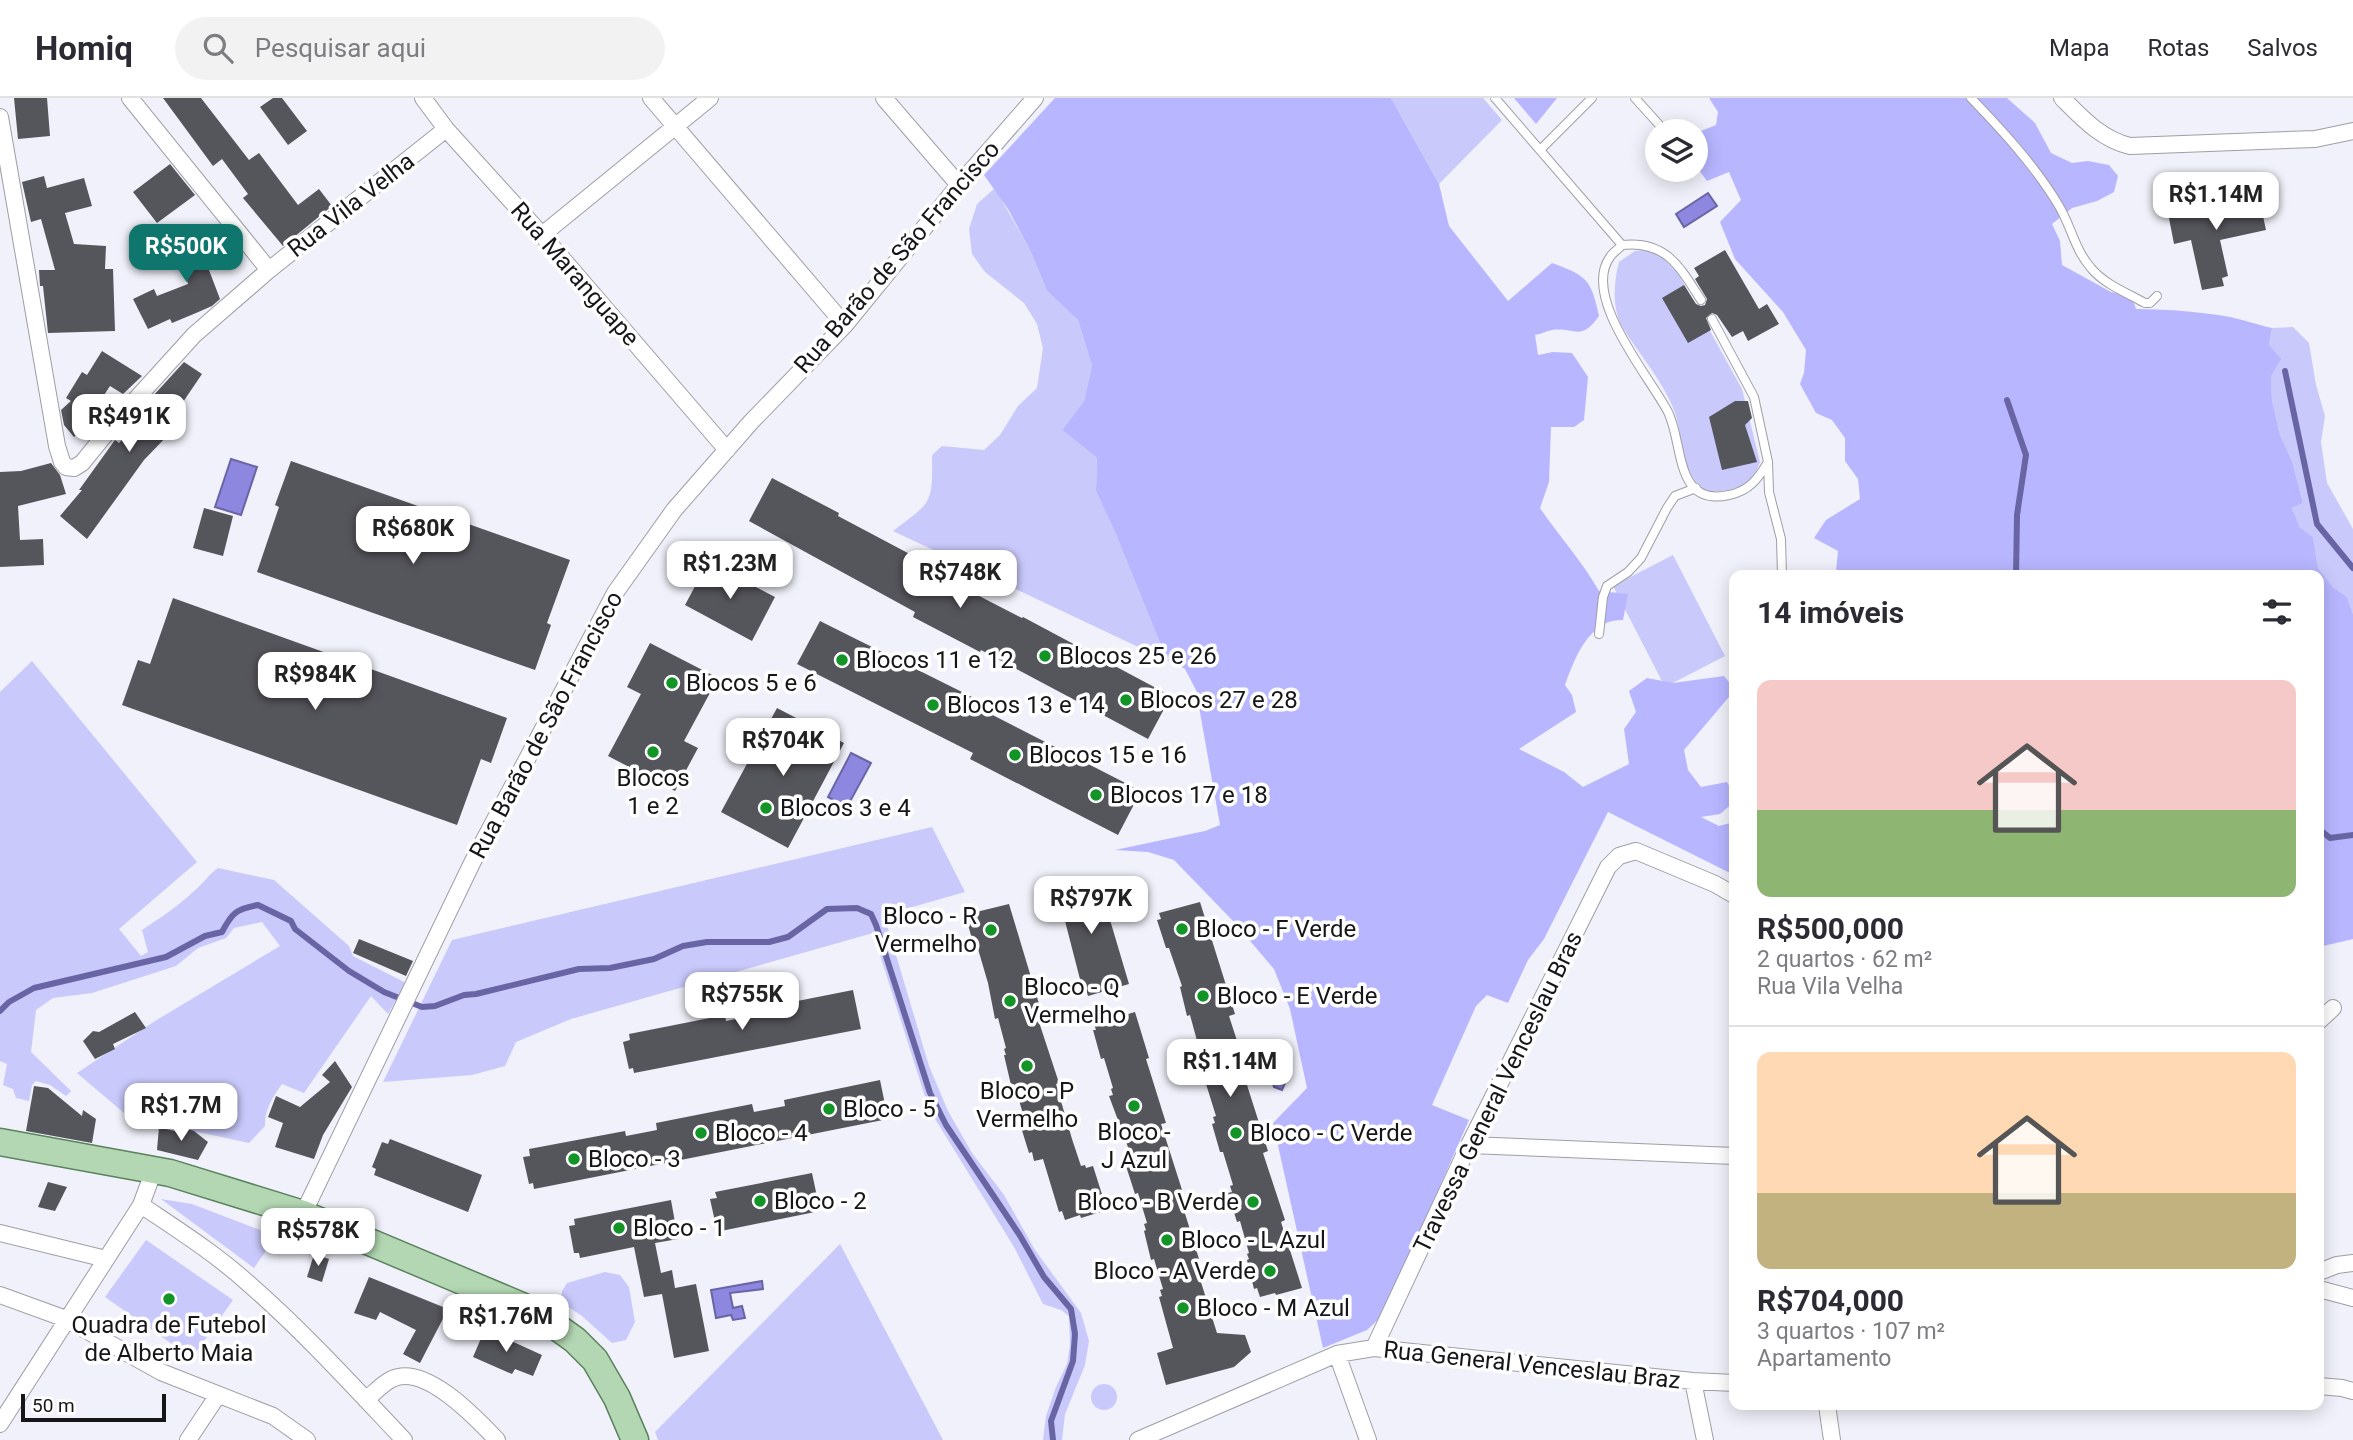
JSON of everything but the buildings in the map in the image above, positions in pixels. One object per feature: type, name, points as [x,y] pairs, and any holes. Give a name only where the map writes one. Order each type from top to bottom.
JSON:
[{"type":"main road","points":[[0,1142],[154,1170],[303,1214],[536,1312],[575,1340],[595,1360],[617,1398],[635,1440]]},
{"type":"street","points":[[130,98],[269,270]]},
{"type":"street","name":"Rua Maranguape","points":[[423,98],[446,129],[727,450]]},
{"type":"street","points":[[650,98],[845,325]]},
{"type":"street","points":[[541,235],[710,98]]},
{"type":"street","points":[[884,98],[959,185]]},
{"type":"street","name":"Rua Barão de São Francisco","points":[[303,1214],[473,861],[615,593],[674,510],[751,422],[845,325],[959,185],[1035,98]]},
{"type":"street","points":[[2062,98],[2101,134],[2118,144],[2130,146],[2305,139],[2353,131]]},
{"type":"street","name":"Rua Vila Velha","points":[[0,117],[57,446],[62,462],[66,467],[74,468],[82,463],[194,335],[269,270],[446,129]]},
{"type":"street","name":"Travessa General Venceslau Bras","points":[[1374,1348],[1469,1145],[1608,867],[1619,856],[1636,851],[1729,892]]},
{"type":"street","points":[[2324,1016],[2333,1008]]},
{"type":"street","points":[[1469,1145],[1729,1156]]},
{"type":"street","points":[[0,1424],[141,1205],[154,1170]]},
{"type":"street","points":[[141,1205],[203,1247],[249,1283],[404,1440]]},
{"type":"street","points":[[0,1233],[106,1258]]},
{"type":"street","points":[[2324,1270],[2353,1263]]},
{"type":"street","points":[[2324,1290],[2353,1298]]},
{"type":"street","points":[[0,1295],[66,1319],[161,1372],[273,1416],[307,1440]]},
{"type":"street","name":"Rua General Venceslau Braz","points":[[1138,1440],[1338,1354],[1374,1348],[1729,1383]]},
{"type":"street","points":[[1338,1354],[1368,1440]]},
{"type":"street","points":[[366,1400],[394,1378],[429,1382],[457,1399],[497,1440]]},
{"type":"street","points":[[1693,1381],[1705,1440]]},
{"type":"street","points":[[2324,1387],[2353,1391]]},
{"type":"street","points":[[188,1440],[218,1395]]},
{"type":"street","points":[[1828,1410],[1832,1440]]},
{"type":"lane","points":[[1495,98],[1622,245]]},
{"type":"lane","points":[[1540,150],[1592,98]]},
{"type":"lane","points":[[1635,98],[1654,119]]},
{"type":"lane","points":[[1971,98],[2014,146],[2059,207],[2077,248],[2092,269],[2145,303],[2150,303],[2157,296]]},
{"type":"lane","points":[[1701,300],[1680,268],[1665,253],[1644,245],[1622,245],[1606,265],[1609,311],[1621,338],[1659,396],[1670,418],[1683,472],[1689,483],[1703,494],[1715,498],[1734,494],[1758,480],[1768,462]]},
{"type":"lane","points":[[1712,319],[1754,397],[1768,462],[1769,492],[1783,554],[1782,570]]},
{"type":"lane","points":[[1599,634],[1603,597],[1607,586],[1628,572],[1642,558],[1675,496],[1696,488]]},
{"type":"shaded area","points":[[1055,98],[1391,98],[1439,184],[1449,226],[1508,301],[1552,263],[1586,280],[1599,316],[1582,331],[1552,330],[1535,335],[1538,355],[1553,352],[1572,353],[1588,377],[1584,420],[1574,427],[1551,427],[1549,482],[1540,508],[1599,591],[1628,594],[1623,620],[1611,621],[1593,633],[1573,664],[1565,685],[1572,695],[1576,712],[1519,749],[1564,772],[1583,787],[1629,764],[1624,729],[1636,712],[1629,691],[1647,678],[1673,683],[1724,676],[1729,682],[1729,697],[1684,750],[1688,770],[1701,787],[1727,782],[1729,786],[1729,806],[1720,814],[1701,817],[1719,826],[1729,823],[1729,872],[1608,812],[1544,939],[1528,960],[1508,1003],[1487,995],[1476,1006],[1432,1105],[1469,1120],[1384,1314],[1367,1330],[1323,1348],[1273,1123],[1307,1088],[1290,1009],[1274,969],[1234,922],[1174,860],[1148,852],[1115,850],[1205,831],[1220,825],[1196,690],[1185,669],[1164,652],[1096,491],[1097,458],[1062,430],[1084,401],[1092,366],[1078,320],[1047,291],[1031,252],[1008,209],[984,175]]},
{"type":"shaded area","points":[[1391,98],[1483,98],[1502,120],[1439,184]]},
{"type":"shaded area","points":[[1514,98],[1557,98],[1536,124]]},
{"type":"shaded area","points":[[1709,98],[2007,98],[2035,123],[2051,153],[2072,163],[2088,161],[2109,165],[2118,176],[2114,192],[2097,201],[2072,208],[2052,224],[2060,241],[2062,265],[2111,292],[2132,297],[2136,309],[2218,315],[2272,328],[2269,345],[2281,359],[2271,376],[2272,400],[2280,435],[2292,461],[2303,503],[2292,508],[2300,528],[2313,537],[2320,570],[1836,570],[1838,551],[1814,538],[1826,520],[1860,499],[1858,479],[1845,461],[1845,438],[1832,420],[1816,413],[1800,384],[1806,350],[1783,312],[1735,259],[1720,222],[1741,200],[1729,172],[1708,181],[1708,128],[1716,125],[1718,112]]},
{"type":"shaded area","points":[[995,188],[1031,252],[1047,291],[1078,320],[1092,366],[1084,401],[1062,430],[1097,458],[1096,491],[1112,523],[1164,651],[1185,669],[893,531],[927,501],[932,484],[932,455],[942,446],[984,450],[1000,435],[1018,406],[1037,388],[1043,348],[1037,324],[1024,303],[985,272],[972,254],[969,229],[977,204]]},
{"type":"shaded area","points":[[1708,193],[1717,206],[1684,227],[1676,214]]},
{"type":"shaded area","points":[[1646,250],[1661,256],[1679,275],[1742,389],[1760,462],[1754,475],[1745,484],[1727,490],[1709,491],[1694,479],[1685,460],[1677,419],[1669,399],[1620,323],[1615,292],[1619,262],[1635,251]]},
{"type":"shaded area","points":[[2293,327],[2309,343],[2316,385],[2325,416],[2321,442],[2327,483],[2353,529],[2353,614],[2347,597],[2333,587],[2324,576],[2324,570],[2318,568],[2313,537],[2300,529],[2292,508],[2303,503],[2292,461],[2280,435],[2272,400],[2269,345],[2272,328]]},
{"type":"shaded area","points":[[231,459],[257,467],[241,515],[215,507]]},
{"type":"shaded area","points":[[1673,555],[1725,656],[1665,687],[1613,586]]},
{"type":"shaded area","points":[[2324,576],[2333,587],[2347,597],[2353,614],[2353,939],[2324,946]]},
{"type":"shaded area","points":[[32,661],[197,862],[119,929],[141,956],[148,952],[142,930],[181,903],[218,868],[274,880],[349,946],[353,956],[406,983],[388,1014],[371,996],[304,1093],[282,1084],[270,1104],[265,1126],[249,1143],[161,1124],[137,1124],[77,1073],[155,1021],[280,946],[262,922],[234,928],[226,938],[198,948],[176,966],[92,993],[53,998],[36,1010],[31,1052],[71,1091],[66,1096],[50,1085],[36,1081],[32,1085],[29,1101],[16,1098],[13,1089],[3,1085],[7,1064],[0,1061],[0,692]]},
{"type":"shaded area","points":[[851,753],[871,763],[847,807],[828,797]]},
{"type":"shaded area","points":[[932,827],[965,892],[884,915],[929,1066],[948,1111],[972,1153],[1004,1195],[1035,1250],[1081,1313],[1089,1341],[1085,1365],[1065,1414],[1062,1440],[1043,1440],[1046,1416],[1067,1364],[1070,1345],[1069,1316],[1043,1304],[1014,1247],[929,1109],[873,933],[571,1019],[516,1042],[505,1066],[472,1075],[383,1082],[452,940]]},
{"type":"shaded area","points":[[1274,1041],[1285,1083],[1282,1090],[1274,1087],[1263,1044]]},
{"type":"shaded area","points":[[161,1199],[192,1204],[276,1236],[254,1268]]},
{"type":"shaded area","name":"Quadra de Futebol de Alberto Maia","points":[[146,1240],[233,1300],[192,1358],[105,1297]]},
{"type":"shaded area","points":[[840,1244],[943,1440],[658,1440],[655,1432]]},
{"type":"shaded area","points":[[605,1272],[620,1275],[629,1287],[635,1322],[626,1340],[612,1343],[582,1316],[561,1302],[562,1291],[567,1283]]},
{"type":"shaded area","points":[[762,1281],[763,1289],[730,1293],[733,1308],[742,1306],[745,1318],[733,1320],[731,1315],[716,1318],[711,1290]]},
{"type":"shaded area","points":[[1104,1384],[1113,1388],[1117,1397],[1113,1406],[1104,1410],[1095,1406],[1091,1397],[1095,1388]]},
{"type":"waterway","points":[[2285,371],[2317,524],[2353,568]]},
{"type":"waterway","points":[[2007,400],[2026,455],[2017,515],[2016,570]]},
{"type":"waterway","points":[[2324,833],[2330,838],[2353,835]]},
{"type":"waterway","points":[[0,1011],[9,1002],[34,988],[166,957],[205,936],[222,932],[236,913],[258,905],[291,921],[295,929],[349,971],[384,992],[422,1007],[579,969],[610,968],[654,959],[683,946],[707,942],[769,942],[788,937],[827,909],[857,908],[871,914],[876,925],[930,1093],[946,1125],[1019,1234],[1044,1277],[1071,1309],[1075,1334],[1073,1361],[1051,1421],[1053,1440]]},
{"type":"place","name":"Blocos 25 e 26","points":[[1045,656]]},
{"type":"place","name":"Blocos 11 e 12","points":[[842,660]]},
{"type":"place","name":"Blocos 5 e 6","points":[[672,683]]},
{"type":"place","name":"Blocos 27 e 28","points":[[1126,700]]},
{"type":"place","name":"Blocos 13 e 14","points":[[933,705]]},
{"type":"place","name":"Blocos 1 e 2","points":[[653,752]]},
{"type":"place","name":"Blocos 15 e 16","points":[[1015,755]]},
{"type":"place","name":"Blocos 17 e 18","points":[[1096,795]]},
{"type":"place","name":"Blocos 3 e 4","points":[[766,808]]},
{"type":"place","name":"Bloco - F Verde","points":[[1182,929]]},
{"type":"place","name":"Bloco - R Vermelho","points":[[991,930]]},
{"type":"place","name":"Bloco - E Verde","points":[[1203,996]]},
{"type":"place","name":"Bloco - Q Vermelho","points":[[1010,1001]]},
{"type":"place","name":"Bloco - P Vermelho","points":[[1027,1066]]},
{"type":"place","name":"Bloco - J Azul","points":[[1134,1106]]},
{"type":"place","name":"Bloco - 5","points":[[829,1109]]},
{"type":"place","name":"Bloco - 4","points":[[701,1133]]},
{"type":"place","name":"Bloco - C Verde","points":[[1236,1133]]},
{"type":"place","name":"Bloco - 3","points":[[574,1159]]},
{"type":"place","name":"Bloco - 2","points":[[760,1201]]},
{"type":"place","name":"Bloco - B Verde","points":[[1253,1202]]},
{"type":"place","name":"Bloco - 1","points":[[619,1228]]},
{"type":"place","name":"Bloco - L Azul","points":[[1167,1240]]},
{"type":"place","name":"Bloco - A Verde","points":[[1270,1271]]},
{"type":"place","name":"Quadra de Futebol de Alberto Maia","points":[[169,1299]]},
{"type":"place","name":"Bloco - M Azul","points":[[1183,1308]]}]
